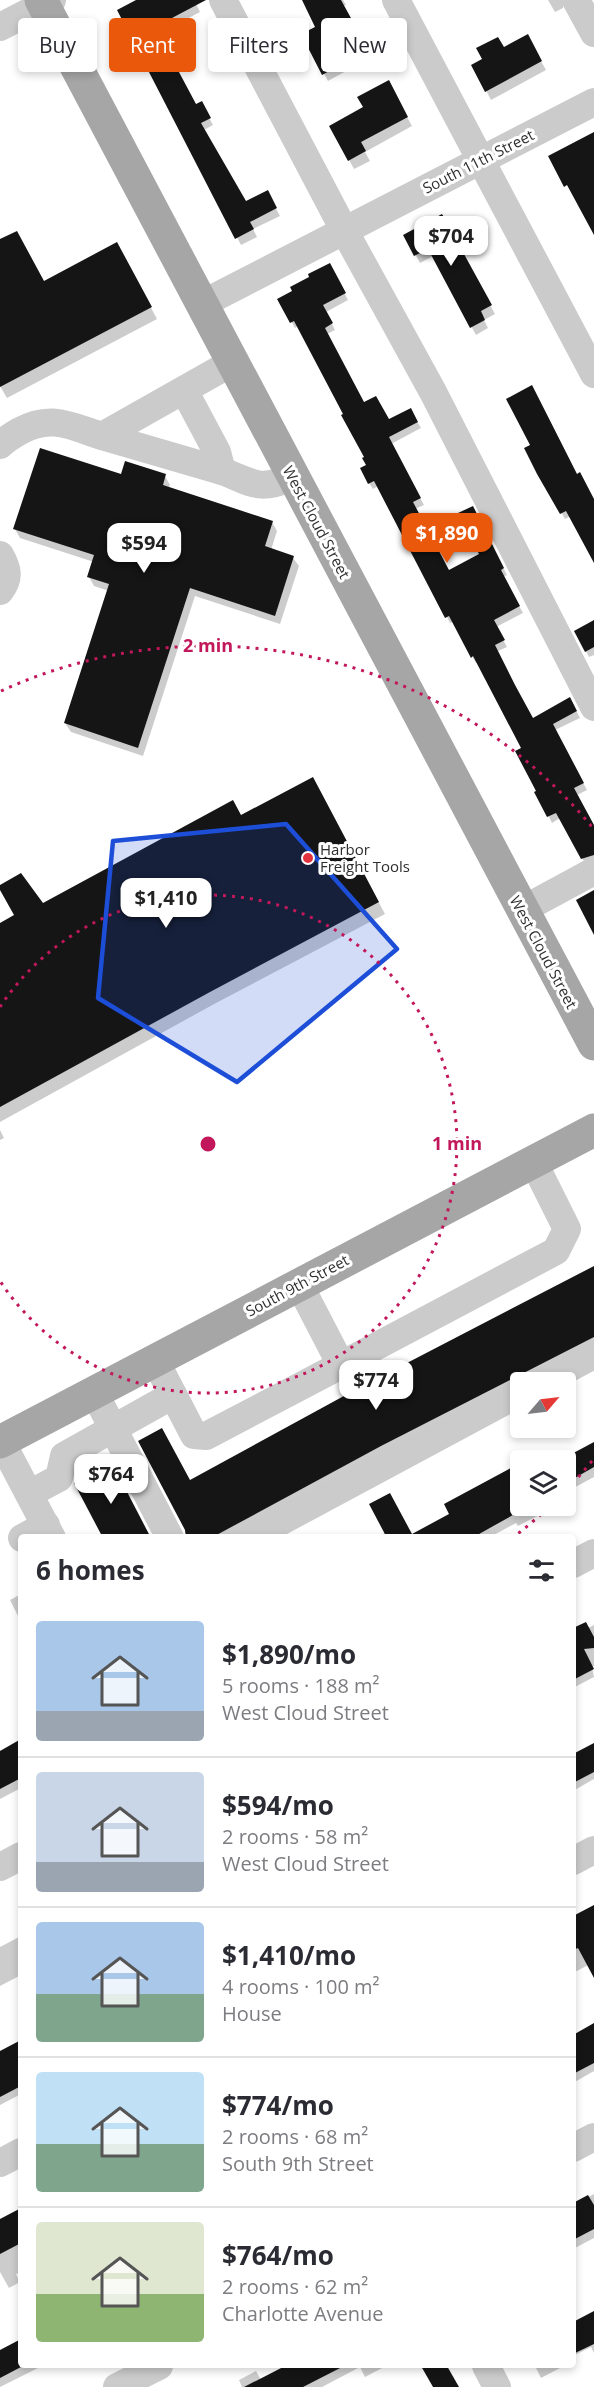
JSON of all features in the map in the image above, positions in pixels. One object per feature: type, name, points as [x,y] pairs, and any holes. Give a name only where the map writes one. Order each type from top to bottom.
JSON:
[{"type":"main road","name":"West Cloud Street","points":[[46,2],[202,304],[594,1044]]},
{"type":"main road","name":"South 9th Street","points":[[0,1442],[594,1130]]},
{"type":"street","points":[[223,0],[344,230],[433,392],[594,707]]},
{"type":"street","points":[[396,0],[594,374]]},
{"type":"street","points":[[576,0],[594,33]]},
{"type":"street","points":[[0,27],[46,2]]},
{"type":"street","name":"South 11th Street","points":[[202,304],[481,158],[594,102]]},
{"type":"street","points":[[102,436],[233,362]]},
{"type":"street","points":[[184,390],[217,452],[222,471]]},
{"type":"street","points":[[0,445],[29,426],[57,421],[222,471],[260,485],[272,486],[293,477]]},
{"type":"street","points":[[0,555],[7,567],[8,579],[0,592]]},
{"type":"street","points":[[522,910],[594,871]]},
{"type":"street","points":[[155,1360],[194,1435],[206,1436],[341,1365],[556,1251],[567,1229],[533,1161]]},
{"type":"street","points":[[299,1284],[341,1365]]},
{"type":"street","points":[[562,1372],[594,1355]]},
{"type":"street","points":[[94,1392],[168,1534]]},
{"type":"street","points":[[29,1494],[59,1478],[64,1456],[173,1395]]},
{"type":"street","points":[[257,1534],[510,1399]]},
{"type":"street","points":[[0,1442],[29,1494],[35,1534]]},
{"type":"street","points":[[0,1549],[18,1541]]},
{"type":"street","points":[[576,1562],[594,1553]]},
{"type":"street","points":[[576,1859],[594,1850]]},
{"type":"street","points":[[0,1867],[18,1858]]},
{"type":"street","points":[[576,2146],[594,2137]]},
{"type":"street","points":[[0,2163],[18,2154]]},
{"type":"street","points":[[117,2387],[155,2368]]},
{"type":"street","points":[[487,2368],[497,2387]]},
{"type":"highlighted area","points":[[286,824],[397,949],[237,1082],[98,998],[113,841]]},
{"type":"building","points":[[136,0],[206,0],[172,18],[121,18],[117,10]]},
{"type":"building","points":[[302,0],[341,0],[351,18],[321,18],[321,72],[328,72],[322,75],[309,50],[309,30],[315,27]]},
{"type":"building","points":[[528,34],[542,61],[485,92],[471,65],[482,59],[476,48],[498,37],[504,47]]},
{"type":"building","points":[[149,72],[179,72],[196,104],[202,101],[211,118],[201,123],[246,201],[268,190],[277,208],[250,222],[254,229],[235,239]]},
{"type":"building","points":[[389,80],[408,117],[361,142],[366,151],[348,161],[329,126],[363,107],[357,97]]},
{"type":"building","points":[[594,132],[594,235],[567,185],[564,187],[548,156]]},
{"type":"building","points":[[442,214],[492,305],[481,311],[485,320],[470,328],[428,249],[414,256],[403,235]]},
{"type":"building","points":[[17,231],[44,281],[117,242],[152,307],[0,387],[0,239]]},
{"type":"building","points":[[330,263],[346,293],[323,305],[333,323],[325,328],[364,402],[376,396],[389,419],[411,408],[418,422],[389,437],[421,498],[413,502],[449,570],[479,554],[458,513],[473,506],[504,568],[501,570],[520,606],[494,620],[505,640],[495,645],[515,685],[533,718],[570,697],[577,711],[553,724],[584,783],[574,788],[594,825],[594,855],[581,859],[556,813],[547,817],[515,751],[521,748],[473,656],[471,658],[449,616],[445,618],[374,481],[368,484],[360,468],[366,465],[362,458],[364,457],[341,415],[343,414],[294,321],[290,323],[277,299],[292,291],[290,287],[309,277],[308,274]]},
{"type":"building","points":[[532,385],[577,474],[580,472],[594,499],[594,563],[566,511],[560,514],[537,474],[524,448],[530,445],[506,399]]},
{"type":"building","points":[[40,448],[121,474],[125,461],[166,474],[163,485],[273,521],[265,546],[294,556],[275,616],[190,588],[138,748],[64,723],[109,584],[87,577],[94,555],[13,529]]},
{"type":"building","points":[[594,620],[594,647],[585,652],[574,631]]},
{"type":"building","points":[[313,777],[379,902],[0,1107],[0,923],[14,915],[0,890],[0,885],[21,873],[43,903],[233,800],[241,815]]},
{"type":"building","points":[[594,890],[594,935],[576,900]]},
{"type":"building","points":[[594,1266],[594,1337],[526,1372],[510,1372],[510,1380],[381,1446],[218,1534],[186,1534],[138,1441],[162,1428],[190,1480],[353,1391]]},
{"type":"building","points":[[594,1442],[594,1467],[576,1477],[576,1452]]},
{"type":"building","points":[[112,1463],[149,1534],[101,1534],[74,1483]]},
{"type":"building","points":[[510,1468],[511,1516],[479,1534],[412,1534],[449,1514],[444,1504]]},
{"type":"building","points":[[390,1493],[412,1534],[385,1534],[369,1504]]},
{"type":"building","points":[[586,1622],[594,1637],[594,1648],[584,1649],[594,1669],[576,1678],[576,1627]]},
{"type":"building","points":[[18,1741],[18,1780],[0,1789],[0,1751]]},
{"type":"building","points":[[594,1743],[594,1772],[576,1781],[576,1752]]},
{"type":"building","points":[[594,1905],[594,1978],[578,1948],[576,1949],[576,1914]]},
{"type":"building","points":[[594,2023],[594,2063],[576,2072],[576,2033]]},
{"type":"building","points":[[18,2042],[18,2088],[0,2097],[0,2051]]},
{"type":"building","points":[[588,2195],[594,2205],[594,2229],[576,2238],[576,2201]]},
{"type":"building","points":[[18,2210],[18,2245],[0,2254],[0,2219]]},
{"type":"building","points":[[594,2311],[594,2344],[576,2353],[576,2320]]},
{"type":"building","points":[[18,2341],[19,2368],[0,2378],[0,2350]]},
{"type":"building","points":[[281,2368],[340,2368],[303,2387],[244,2387]]},
{"type":"building","points":[[422,2368],[448,2368],[459,2387],[433,2387]]},
{"type":"place","name":"Harbor Freight Tools","points":[[308,858]]}]
